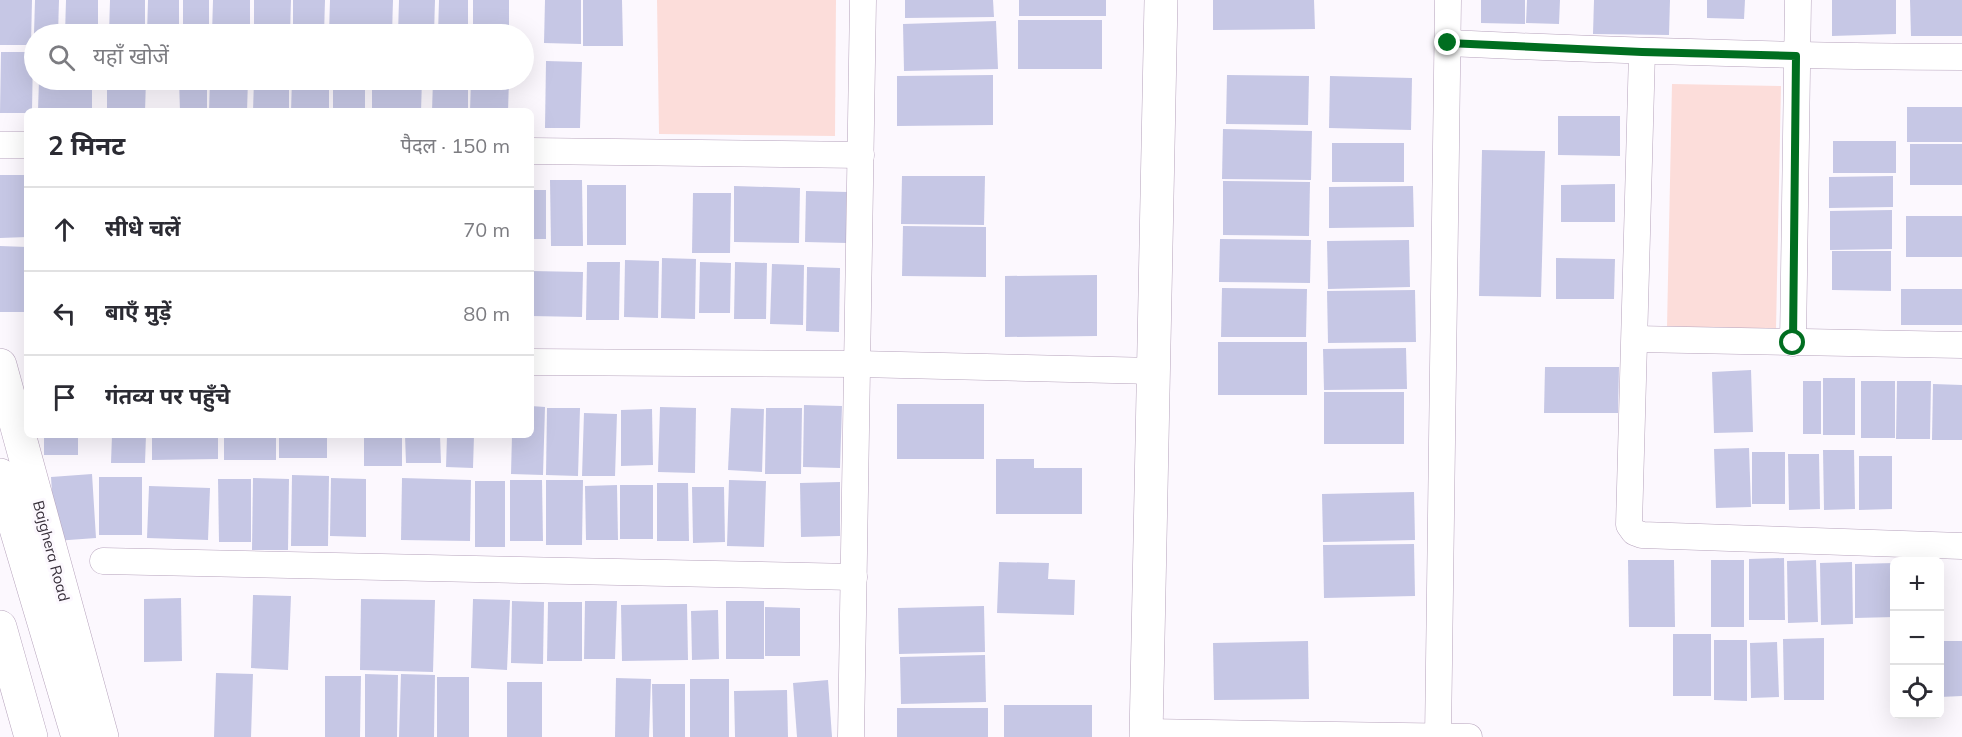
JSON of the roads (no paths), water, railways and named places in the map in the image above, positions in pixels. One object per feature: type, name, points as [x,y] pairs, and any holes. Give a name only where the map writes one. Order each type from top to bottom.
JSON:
[{"type":"street","points":[[851,737],[863,0]]},
{"type":"street","points":[[1161,0],[1146,734],[1470,737]]},
{"type":"street","points":[[1438,736],[1448,0]]},
{"type":"street","points":[[1793,343],[1798,0]]},
{"type":"street","points":[[1448,43],[1642,52],[1962,57]]},
{"type":"street","points":[[1642,52],[1629,525],[1634,532],[1642,535],[1962,546]]},
{"type":"street","points":[[0,145],[24,145]]},
{"type":"street","points":[[534,151],[861,155]]},
{"type":"street","points":[[1635,339],[1962,345]]},
{"type":"street","points":[[534,362],[858,364],[1155,370]]},
{"type":"street","name":"Bajghera Road","points":[[0,365],[102,737]]},
{"type":"street","name":"Bajghera Road","points":[[0,475],[78,737]]},
{"type":"street","points":[[103,561],[854,577]]},
{"type":"street","points":[[0,627],[31,737]]}]
